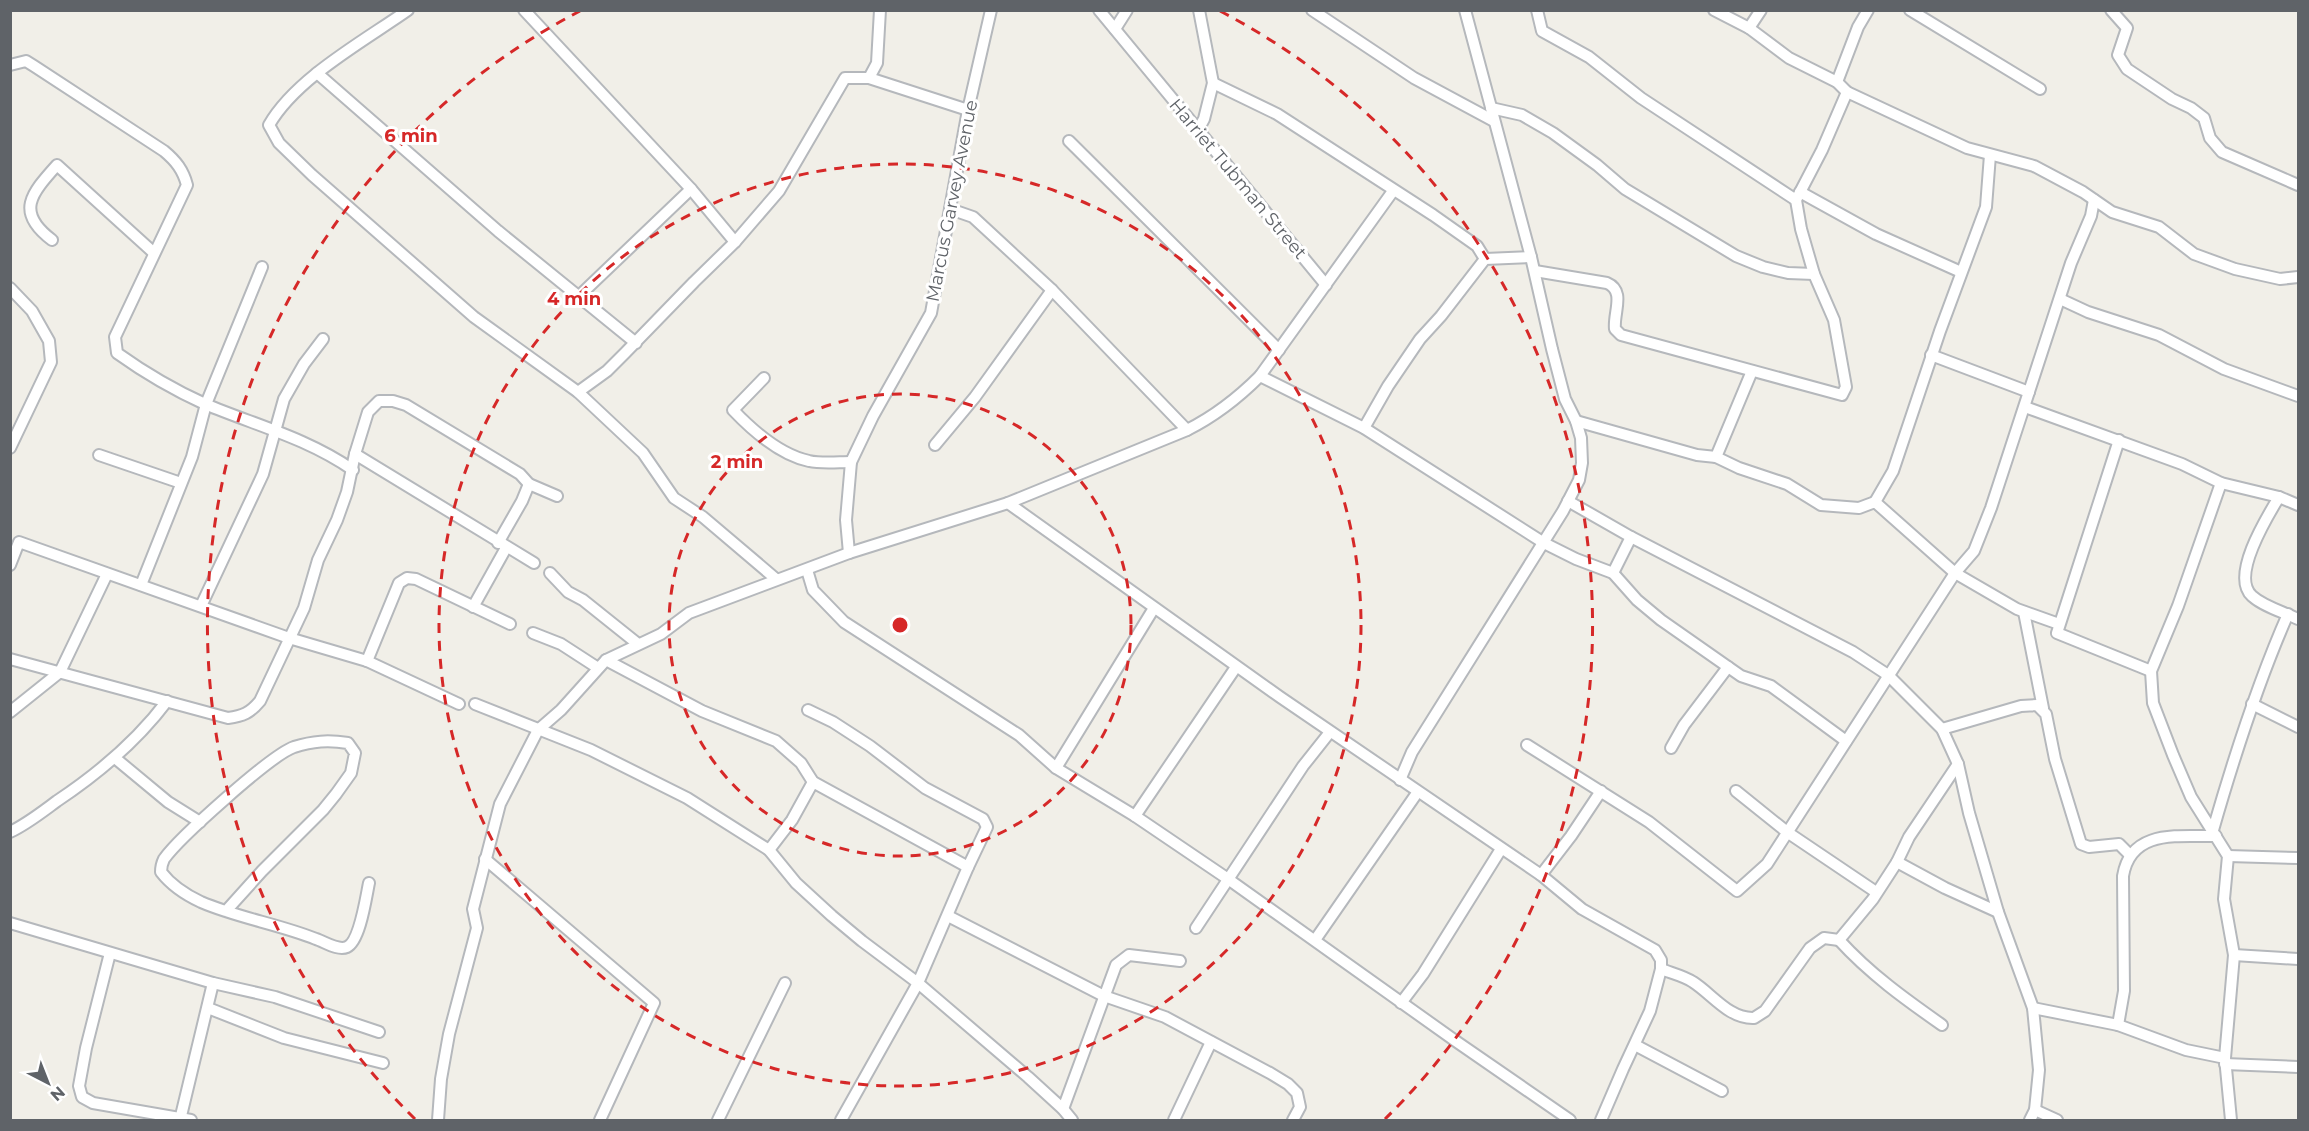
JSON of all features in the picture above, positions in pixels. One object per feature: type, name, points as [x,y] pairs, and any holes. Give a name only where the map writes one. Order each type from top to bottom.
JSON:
[{"type":"street","points":[[408,10],[317,73],[279,107],[269,124],[279,143],[312,175],[474,317],[578,392],[643,453],[674,498],[703,517],[777,579]]},
{"type":"street","points":[[524,10],[691,189],[735,243]]},
{"type":"street","points":[[869,78],[877,63],[880,10]]},
{"type":"street","name":"Marcus Garvey Avenue","points":[[849,553],[846,520],[851,462],[873,416],[931,313],[968,110],[992,10]]},
{"type":"street","name":"Harriet Tubman Street","points":[[1100,10],[1326,285]]},
{"type":"street","points":[[1114,29],[1127,10]]},
{"type":"street","points":[[1197,130],[1204,119],[1213,83],[1199,10]]},
{"type":"street","points":[[1312,10],[1413,78],[1494,121]]},
{"type":"street","points":[[1400,780],[1412,752],[1544,543],[1579,480],[1582,464],[1581,438],[1576,421],[1565,399],[1544,319],[1535,271],[1465,10]]},
{"type":"street","points":[[1537,10],[1542,31],[1589,57],[1641,98],[1798,196],[1961,272]]},
{"type":"street","points":[[1714,10],[1749,28],[1789,58],[1837,82],[1847,92],[1937,135],[1990,155],[2034,166],[2112,212],[2159,227],[2194,254],[2235,269],[2280,279],[2298,276]]},
{"type":"street","points":[[1749,28],[1761,10]]},
{"type":"street","points":[[1837,82],[1858,27],[1868,10]]},
{"type":"street","points":[[1910,10],[2040,89]]},
{"type":"street","points":[[2111,10],[2127,28],[2118,55],[2127,69],[2204,118],[2210,138],[2222,152],[2298,183]]},
{"type":"street","points":[[10,65],[26,61],[164,151],[176,161],[183,173],[187,185],[115,337],[117,353],[150,376],[206,404],[276,430],[331,455],[352,470]]},
{"type":"street","points":[[317,73],[432,175],[636,343]]},
{"type":"street","points":[[578,392],[607,371],[735,243],[779,191],[845,78],[869,78],[968,110]]},
{"type":"street","points":[[1213,83],[1277,114],[1433,215],[1477,246],[1485,259]]},
{"type":"street","points":[[1535,271],[1614,286],[1619,295],[1614,319],[1615,329],[1621,335],[1842,395],[1846,387],[1834,320],[1814,274],[1801,229],[1798,196],[1822,150],[1847,92]]},
{"type":"street","points":[[1491,108],[1522,115],[1597,165],[1624,189],[1736,256],[1779,271],[1814,274]]},
{"type":"street","points":[[1070,141],[1279,350]]},
{"type":"street","points":[[1576,421],[1697,455],[1716,457],[1739,468],[1787,484],[1821,505],[1859,508],[1875,502],[1893,471],[1931,355],[1986,207],[1990,155]]},
{"type":"street","points":[[52,240],[38,229],[30,215],[31,199],[57,165],[154,253]]},
{"type":"street","points":[[578,297],[691,189]]},
{"type":"street","points":[[438,1120],[441,1079],[449,1034],[477,928],[473,909],[500,804],[538,730],[561,710],[602,664],[661,634],[689,613],[849,553],[1008,503],[1187,430],[1219,412],[1241,396],[1260,376],[1393,191]]},
{"type":"street","points":[[1527,745],[1649,822],[1737,891],[1767,864],[1955,573],[1974,551],[1991,508],[2071,263],[2091,216],[2094,200]]},
{"type":"street","points":[[950,208],[973,218],[1052,290],[1187,430]]},
{"type":"street","points":[[1364,428],[1388,386],[1420,339],[1485,259],[1531,257]]},
{"type":"street","points":[[141,585],[192,457],[206,404],[262,267]]},
{"type":"street","points":[[10,288],[32,311],[49,341],[51,362],[10,448]]},
{"type":"street","points":[[935,445],[975,397],[1052,290]]},
{"type":"street","points":[[2060,299],[2088,312],[2159,335],[2224,369],[2298,396]]},
{"type":"street","points":[[201,606],[263,474],[284,399],[304,364],[323,339]]},
{"type":"street","points":[[1931,355],[2029,392]]},
{"type":"street","points":[[1716,457],[1752,371]]},
{"type":"street","points":[[1260,376],[1364,428],[1544,543],[1576,559],[1613,573],[1637,600],[1661,620],[1741,676],[1771,686],[1846,741]]},
{"type":"street","points":[[764,378],[733,410],[751,430],[782,450],[809,461],[851,462]]},
{"type":"street","points":[[10,659],[228,718],[242,717],[260,701],[304,608],[318,560],[337,520],[368,412],[379,401],[393,400],[406,405],[520,474],[529,484],[556,496]]},
{"type":"street","points":[[2025,407],[2182,464],[2221,483],[2279,497],[2298,505]]},
{"type":"street","points":[[2119,440],[2057,632],[2059,636],[2151,671]]},
{"type":"street","points":[[355,454],[534,563]]},
{"type":"street","points":[[99,455],[181,483]]},
{"type":"street","points":[[2221,483],[2184,583],[2178,606],[2151,671],[2157,714],[2191,797],[2228,856],[2224,899],[2234,955],[2225,1061],[2231,1120]]},
{"type":"street","points":[[473,607],[529,484]]},
{"type":"street","points":[[2214,833],[2265,667],[2293,616],[2252,597],[2245,588],[2244,578],[2251,552],[2279,497]]},
{"type":"street","points":[[1568,501],[1631,537],[1853,652],[1888,675],[1926,716],[1942,729],[1958,764],[1969,813],[1998,912],[2033,1008],[2039,1070],[2032,1115],[2057,1120]]},
{"type":"street","points":[[1875,502],[1955,573],[2024,612],[2059,624]]},
{"type":"street","points":[[1008,503],[1236,667],[1541,875],[1582,909],[1648,944],[1661,960],[1661,969],[1650,1011],[1601,1120]]},
{"type":"street","points":[[1613,573],[1631,537]]},
{"type":"street","points":[[10,565],[19,542],[290,638],[367,661],[459,704]]},
{"type":"street","points":[[807,570],[813,590],[844,622],[1019,735],[1056,768],[1135,816],[1228,879],[1570,1120]]},
{"type":"street","points":[[550,573],[568,592],[583,600],[638,644]]},
{"type":"street","points":[[10,712],[60,672],[107,574]]},
{"type":"street","points":[[367,661],[399,583],[407,578],[416,579],[510,624]]},
{"type":"street","points":[[1056,768],[1154,608]]},
{"type":"street","points":[[2024,612],[2043,708],[2058,769],[2081,844],[2089,847],[2119,844],[2130,855]]},
{"type":"street","points":[[533,633],[702,711],[776,741],[801,764],[813,782],[968,867]]},
{"type":"street","points":[[1135,816],[1236,667]]},
{"type":"street","points":[[1671,748],[1684,725],[1728,667]]},
{"type":"street","points":[[10,832],[80,787],[115,758],[155,717],[167,701]]},
{"type":"street","points":[[476,704],[591,750],[687,798],[769,850],[796,883],[832,916],[918,983],[1063,1108],[1072,1120]]},
{"type":"street","points":[[2252,704],[2298,727]]},
{"type":"street","points":[[1942,729],[2021,706],[2037,705],[2043,708]]},
{"type":"street","points":[[808,710],[833,722],[870,746],[925,788],[983,819],[987,827],[918,983],[841,1120]]},
{"type":"street","points":[[1196,928],[1303,766],[1330,732]]},
{"type":"street","points":[[226,911],[323,810],[351,773],[355,753],[348,743],[326,739],[292,748],[267,764],[200,822],[164,859],[161,872],[178,889],[200,902],[226,911],[300,933],[341,949],[349,946],[356,938],[369,883]]},
{"type":"street","points":[[115,758],[153,791],[200,822]]},
{"type":"street","points":[[1839,940],[1897,862],[1909,837],[1958,764]]},
{"type":"street","points":[[769,850],[792,820],[813,782]]},
{"type":"street","points":[[1736,791],[1787,832],[1876,892]]},
{"type":"street","points":[[1316,940],[1417,792]]},
{"type":"street","points":[[1541,875],[1601,792]]},
{"type":"street","points":[[2118,1025],[2124,991],[2123,876],[2130,855],[2153,839],[2214,833]]},
{"type":"street","points":[[1401,1003],[1423,974],[1501,849]]},
{"type":"street","points":[[2228,856],[2298,858]]},
{"type":"street","points":[[485,859],[654,1004],[600,1120]]},
{"type":"street","points":[[1897,862],[1945,888],[1998,912]]},
{"type":"street","points":[[948,916],[1104,996],[1165,1017],[1288,1084],[1296,1093],[1300,1107],[1293,1120]]},
{"type":"street","points":[[10,924],[213,983],[275,997],[379,1032]]},
{"type":"street","points":[[1661,969],[1693,981],[1714,1000],[1740,1016],[1754,1018],[1765,1011],[1815,943],[1824,938],[1839,940],[1885,985],[1942,1025]]},
{"type":"street","points":[[110,953],[86,1048],[79,1086],[82,1097],[93,1103],[184,1120],[213,983]]},
{"type":"street","points":[[1063,1108],[1116,965],[1129,954],[1180,961]]},
{"type":"street","points":[[2234,955],[2298,959]]},
{"type":"street","points":[[718,1120],[785,983]]},
{"type":"street","points":[[208,1008],[284,1038],[382,1063]]},
{"type":"street","points":[[2033,1008],[2118,1025],[2186,1050],[2225,1061],[2298,1067]]},
{"type":"street","points":[[1174,1120],[1211,1042]]},
{"type":"street","points":[[1635,1045],[1722,1091]]}]
